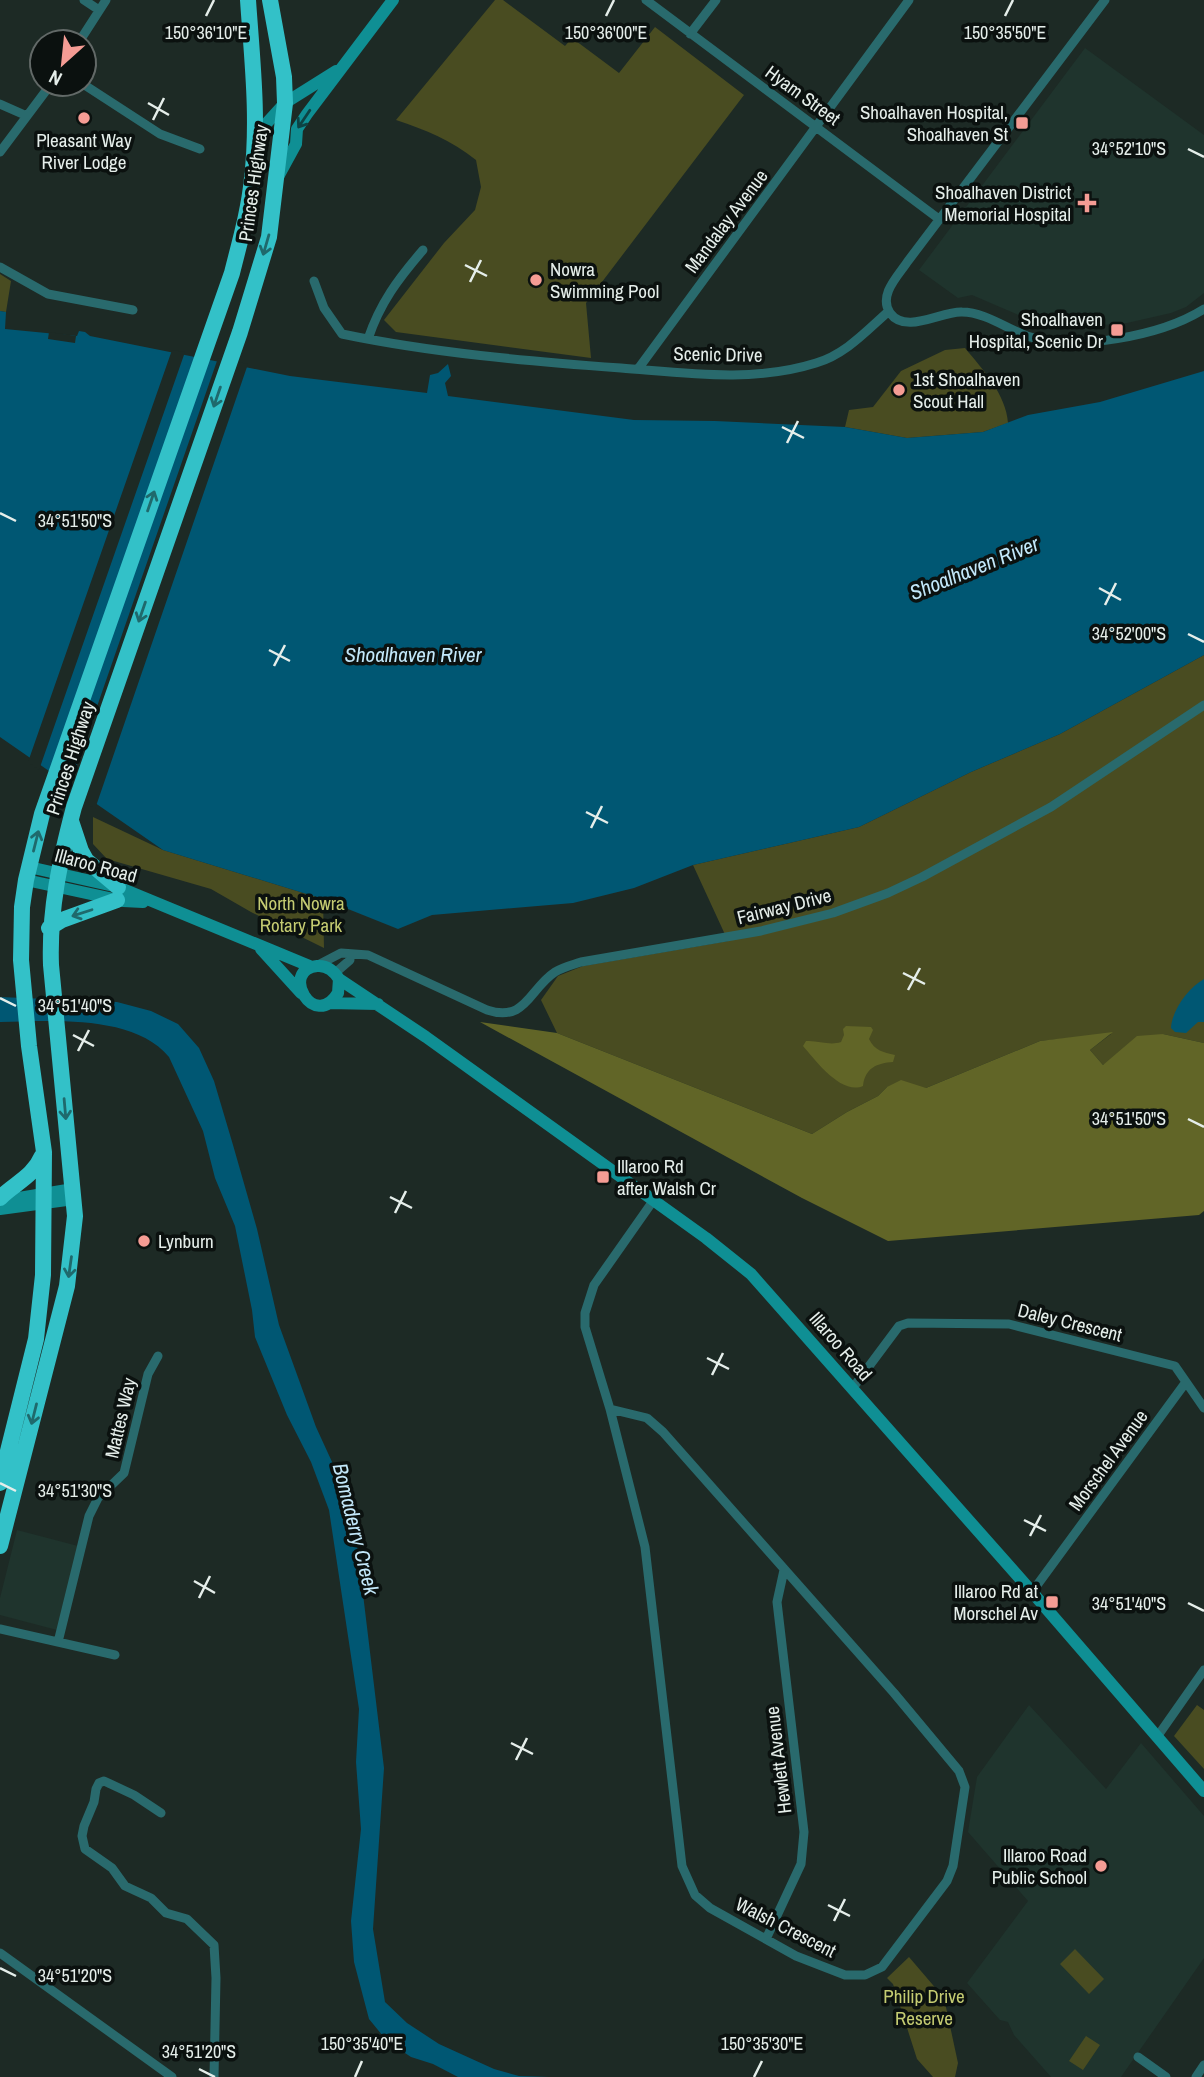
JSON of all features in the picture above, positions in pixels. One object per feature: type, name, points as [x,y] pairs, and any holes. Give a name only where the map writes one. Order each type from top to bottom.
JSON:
[{"type":"highway","name":"Princes Highway","points":[[0,1483],[36,1339],[43,1275],[44,1152],[22,987],[21,933],[28,873],[49,797],[232,273],[243,230],[252,178],[255,136],[248,0]]},
{"type":"highway","name":"Princes Highway","points":[[0,1546],[67,1286],[75,1216],[49,928],[57,880],[72,814],[240,332],[270,237],[285,103],[284,77],[270,0]]},
{"type":"highway","points":[[49,928],[117,893],[80,851],[72,814]]},
{"type":"highway","points":[[0,1199],[9,1188],[22,1182],[38,1167],[44,1152]]},
{"type":"main road","points":[[277,178],[296,144],[297,129],[393,0]]},
{"type":"main road","points":[[255,136],[285,103],[343,66]]},
{"type":"main road","name":"Illaroo Road","points":[[28,873],[151,902],[194,917],[259,947],[330,969],[729,1256],[751,1274],[1032,1591],[1204,1791]]},
{"type":"main road","name":"Illaroo Road","points":[[259,947],[304,998],[316,1005],[378,1004]]},
{"type":"main road","points":[[301,993],[300,980],[315,966]]},
{"type":"main road","points":[[329,1003],[338,993],[337,976]]},
{"type":"main road","points":[[0,1199],[74,1194]]},
{"type":"main road","points":[[0,1209],[43,1198]]},
{"type":"street","points":[[84,0],[99,10]]},
{"type":"street","points":[[88,28],[106,0]]},
{"type":"street","name":"Hyam Street","points":[[646,0],[939,219]]},
{"type":"street","points":[[690,34],[716,0]]},
{"type":"street","name":"Mandalay Avenue","points":[[638,369],[909,0]]},
{"type":"street","points":[[1105,0],[939,219],[886,294],[885,300],[889,312],[898,320],[906,322],[963,312],[986,318],[1027,336],[1065,342],[1151,333],[1204,309]]},
{"type":"street","points":[[98,94],[160,134],[200,149]]},
{"type":"street","points":[[0,152],[40,98]]},
{"type":"street","points":[[0,104],[27,116]]},
{"type":"street","points":[[368,339],[377,313],[400,277],[423,250]]},
{"type":"street","points":[[0,267],[48,294],[133,310]]},
{"type":"street","name":"Scenic Drive","points":[[314,281],[324,308],[342,334],[387,344],[541,362],[744,376],[801,368],[827,359],[847,348],[889,312]]},
{"type":"street","name":"Fairway Drive","points":[[349,954],[368,955],[487,1010],[512,1013],[526,1003],[547,979],[565,967],[761,931],[833,913],[888,893],[1051,807],[1204,705]]},
{"type":"street","points":[[315,966],[341,953],[349,954],[350,960],[337,976]]},
{"type":"street","name":"Walsh Crescent","points":[[610,1409],[647,1418],[663,1432],[894,1693],[959,1771],[965,1787],[953,1866],[947,1881],[883,1967],[864,1975],[845,1975],[796,1956],[710,1908],[695,1895],[682,1866],[645,1547],[610,1409],[585,1327],[585,1312],[594,1285],[653,1201]]},
{"type":"street","name":"Daley Crescent","points":[[852,1389],[899,1326],[908,1323],[1009,1324],[1175,1366],[1204,1408]]},
{"type":"street","name":"Mattes Way","points":[[58,1642],[89,1516],[98,1498],[124,1473],[148,1374],[158,1356]]},
{"type":"street","name":"Morschel Avenue","points":[[1032,1591],[1186,1382]]},
{"type":"street","name":"Hewlett Avenue","points":[[766,1939],[801,1864],[804,1832],[777,1602],[784,1570]]},
{"type":"street","points":[[0,1629],[115,1655]]},
{"type":"street","points":[[1157,1737],[1204,1670]]},
{"type":"street","points":[[161,1813],[134,1795],[104,1781],[99,1783],[96,1789],[94,1802],[84,1826],[83,1843],[91,1855],[112,1868],[125,1886],[150,1898],[166,1913],[187,1919],[214,1945],[214,2077]]},
{"type":"street","points":[[0,1953],[172,2077]]},
{"type":"street","points":[[1138,2057],[1166,2077]]},
{"type":"street","points":[[1196,2077],[1204,2065]]},
{"type":"shaded area","name":"Shoalhaven District Memorial Hospital","points":[[1085,48],[1204,135],[1204,293],[1186,307],[1171,313],[1127,323],[1051,329],[972,295],[958,298],[919,270]]},
{"type":"shaded area","points":[[17,1530],[78,1546],[57,1630],[0,1615],[0,1598]]},
{"type":"shaded area","name":"Illaroo Road Public School","points":[[1029,1705],[1106,1789],[1141,1743],[1204,1816],[1204,1958],[1121,2077],[1051,2077],[1014,2035],[1008,2022],[1000,2020],[967,1983],[1028,1901],[968,1832],[977,1777]]},
{"type":"green space","points":[[495,0],[503,0],[565,46],[572,38],[619,73],[655,27],[744,95],[586,303],[591,358],[396,332],[384,320],[444,243],[475,210],[481,187],[476,160],[438,136],[396,120]]},
{"type":"green space","points":[[0,274],[11,281],[6,312],[0,311]]},
{"type":"green space","points":[[965,348],[998,392],[1008,423],[983,432],[907,438],[845,427],[849,410],[873,407],[901,371],[945,350]]},
{"type":"green space","points":[[1204,655],[1204,1043],[1163,1034],[1103,1065],[1090,1050],[1111,1034],[1040,1041],[926,1088],[887,1087],[878,1096],[812,1134],[557,1033],[541,1000],[558,976],[583,966],[728,941],[693,865],[859,827],[971,772],[1060,734]]},
{"type":"green space","name":"North Nowra Rotary Park","points":[[93,817],[163,850],[323,899],[324,948],[211,889],[107,859],[93,844]]},
{"type":"green space","points":[[480,1022],[557,1033],[812,1134],[901,1080],[926,1088],[1040,1041],[1113,1032],[1090,1050],[1103,1065],[1137,1036],[1163,1034],[1204,1043],[1204,1211],[1199,1215],[888,1241],[802,1198]]},
{"type":"green space","points":[[846,1026],[871,1027],[873,1030],[869,1039],[874,1046],[895,1055],[893,1062],[877,1065],[869,1071],[863,1086],[846,1086],[838,1081],[822,1068],[803,1046],[806,1041],[841,1042]]},
{"type":"green space","points":[[1197,1705],[1204,1710],[1204,1769],[1174,1736]]},
{"type":"green space","points":[[1075,1949],[1104,1979],[1089,1994],[1060,1964]]},
{"type":"green space","name":"Philip Drive Reserve","points":[[909,1957],[944,1998],[958,2063],[955,2077],[933,2077],[917,2059],[893,1984],[887,1978]]},
{"type":"green space","points":[[1086,2036],[1100,2045],[1083,2070],[1069,2061]]},
{"type":"water","name":"Shoalhaven River","points":[[0,311],[6,312],[5,329],[77,336],[79,331],[90,336],[290,376],[427,393],[430,375],[438,373],[448,364],[451,376],[445,383],[448,396],[634,420],[845,427],[907,438],[983,432],[1028,415],[1100,402],[1204,371],[1204,655],[1060,734],[971,772],[859,827],[693,865],[634,888],[573,903],[432,915],[398,929],[323,899],[163,850],[0,737]]},
{"type":"water","points":[[1204,979],[1204,1022],[1198,1022],[1186,1033],[1175,1032],[1171,1028],[1178,1007],[1192,988]]},
{"type":"water","points":[[0,997],[117,1002],[151,1011],[178,1024],[199,1048],[214,1081],[233,1145],[257,1229],[279,1325],[316,1427],[344,1488],[356,1536],[384,1768],[373,1929],[385,2002],[407,2023],[439,2044],[494,2069],[519,2076],[549,2077],[458,2077],[433,2064],[411,2057],[387,2041],[369,2019],[354,1962],[351,1921],[361,1829],[356,1762],[359,1709],[329,1510],[311,1462],[287,1415],[255,1337],[235,1226],[215,1178],[203,1131],[169,1057],[154,1043],[135,1033],[90,1023],[0,1022]]},
{"type":"pier","points":[[49,332],[76,336],[75,343],[48,339]]},
{"type":"pier","points":[[172,350],[185,352],[39,770],[28,762]]},
{"type":"pier","points":[[218,358],[248,364],[95,809],[68,790]]},
{"type":"place","name":"Pleasant Way River Lodge","points":[[84,118]]},
{"type":"place","name":"Shoalhaven Hospital, Shoalhaven St","points":[[1022,123]]},
{"type":"place","name":"Shoalhaven District Memorial Hospital","points":[[1087,203]]},
{"type":"place","name":"Nowra Swimming Pool","points":[[536,280]]},
{"type":"place","name":"Shoalhaven Hospital, Scenic Dr","points":[[1117,330]]},
{"type":"place","name":"1st Shoalhaven Scout Hall","points":[[899,390]]},
{"type":"place","name":"Illaroo Rd after Walsh Cr","points":[[603,1177]]},
{"type":"place","name":"Lynburn","points":[[144,1241]]},
{"type":"place","name":"Illaroo Rd at Morschel Av","points":[[1052,1602]]},
{"type":"place","name":"Illaroo Road Public School","points":[[1101,1866]]},
{"type":"water label","name":"Bomaderry Creek","points":[[356,1529]]}]
